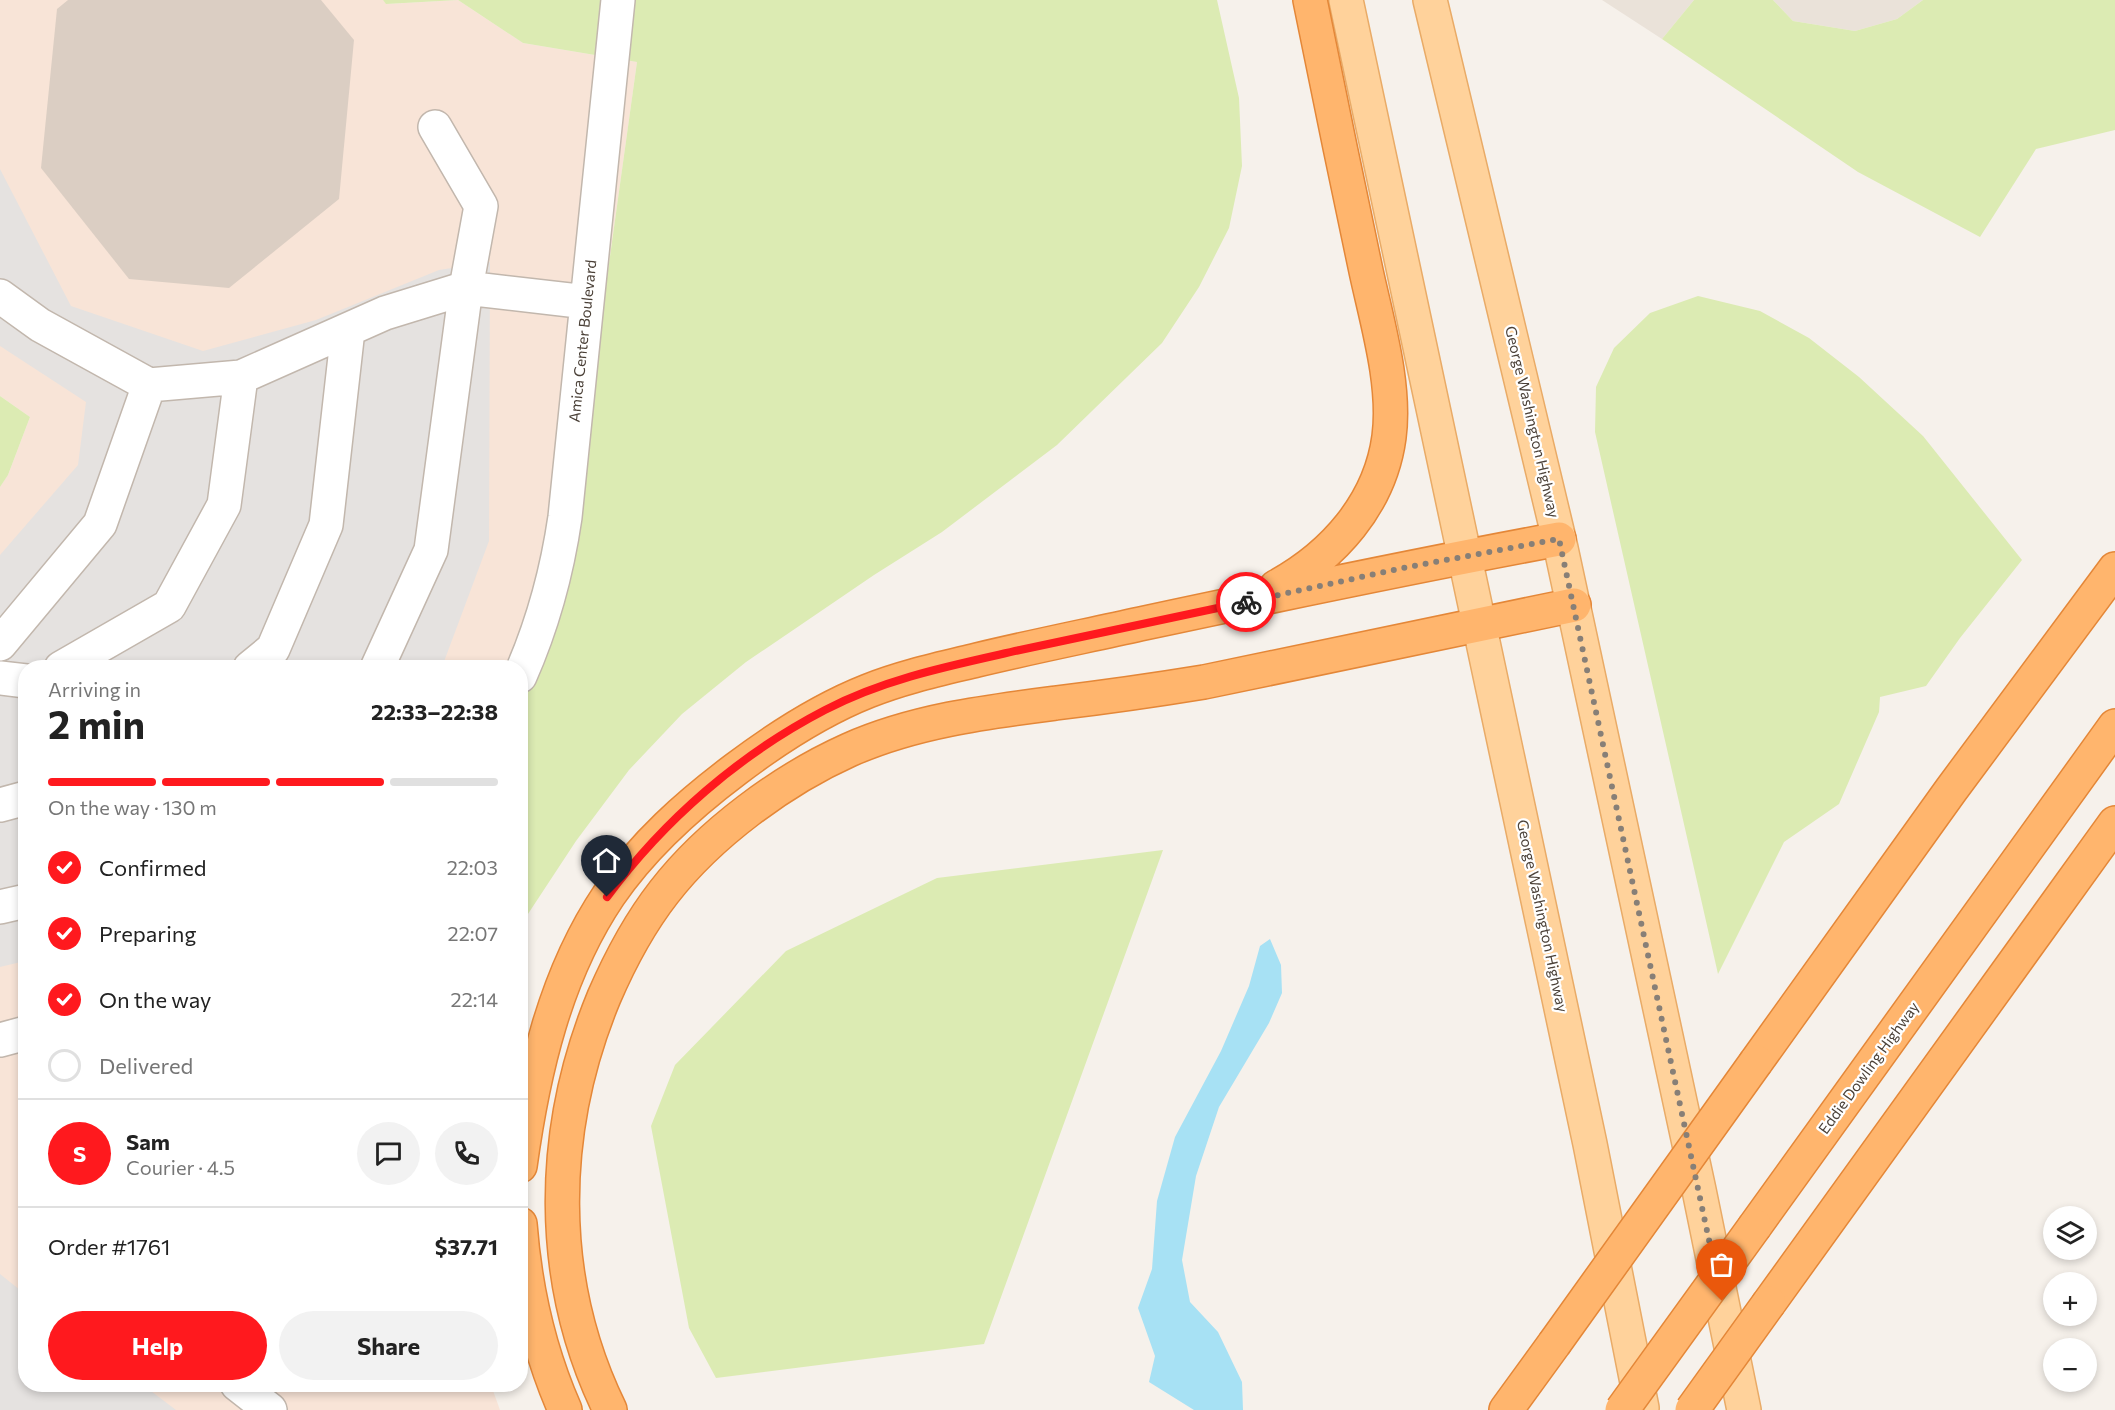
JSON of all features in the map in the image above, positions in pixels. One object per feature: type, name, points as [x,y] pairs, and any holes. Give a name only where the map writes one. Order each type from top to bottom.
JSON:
[{"type":"highway","points":[[1233,604],[1253,598],[1299,575],[1344,535],[1373,491],[1383,465],[1389,437],[1390,409],[1382,350],[1310,0]]},
{"type":"highway","points":[[528,1116],[543,1044],[568,971],[607,897],[631,865],[659,834],[721,780],[826,709],[911,676],[1002,654],[1233,604],[1559,539]]},
{"type":"highway","points":[[1506,1410],[1951,790],[2115,569]]},
{"type":"highway","points":[[610,1410],[592,1371],[580,1332],[565,1251],[562,1173],[572,1096],[594,1023],[624,955],[642,922],[689,863],[717,837],[779,790],[812,769],[850,750],[928,723],[982,713],[1204,682],[1574,605]]},
{"type":"highway","name":"Eddie Dowling Highway","points":[[1622,1410],[2115,726]]},
{"type":"highway","points":[[1692,1410],[2115,823]]},
{"type":"highway","points":[[528,1286],[539,1340],[565,1410]]},
{"type":"main road","name":"George Washington Highway","points":[[1346,0],[1590,1144],[1642,1410]]},
{"type":"main road","name":"George Washington Highway","points":[[1430,0],[1574,605],[1744,1410]]},
{"type":"street","name":"Amica Center Boulevard","points":[[526,660],[548,601],[561,545],[618,0]]},
{"type":"street","points":[[381,660],[431,550],[466,288],[481,206],[435,127]]},
{"type":"street","points":[[0,296],[40,325],[149,385],[242,377],[385,313],[466,288],[587,302]]},
{"type":"street","points":[[260,660],[273,649],[326,525],[348,330]]},
{"type":"street","points":[[75,660],[169,606],[224,505],[242,377]]},
{"type":"street","points":[[0,644],[100,524],[149,385]]},
{"type":"street","points":[[0,678],[18,680]]},
{"type":"street","points":[[0,805],[18,800]]},
{"type":"street","points":[[0,907],[18,903]]},
{"type":"street","points":[[0,1040],[18,1036]]},
{"type":"street","points":[[247,1392],[270,1410]]},
{"type":"shaded area","points":[[0,0],[383,0],[387,4],[458,0],[523,43],[637,62],[576,501],[550,634],[528,686],[528,660],[18,660],[18,1392],[494,1392],[500,1410],[0,1410],[0,487],[8,475],[30,417],[0,396]]},
{"type":"shaded area","points":[[1602,0],[1694,0],[1662,39]]},
{"type":"shaded area","points":[[1773,0],[1923,0],[1897,19],[1855,31],[1793,21]]},
{"type":"shaded area","points":[[0,169],[71,306],[203,351],[316,320],[439,270],[490,262],[489,541],[445,660],[18,660],[18,963],[0,967],[0,555],[78,465],[86,402],[0,346]]},
{"type":"shaded area","points":[[0,1274],[18,1288],[18,1392],[152,1392],[176,1410],[0,1410]]},
{"type":"green space","points":[[383,0],[458,0],[386,4]]},
{"type":"green space","points":[[458,0],[1217,0],[1239,98],[1242,166],[1229,228],[1199,287],[1162,343],[1057,445],[942,532],[746,662],[682,714],[629,770],[576,841],[528,914],[528,686],[550,634],[576,501],[637,62],[523,43]]},
{"type":"green space","points":[[1694,0],[1773,0],[1793,21],[1855,31],[1897,19],[1923,0],[2115,0],[2115,130],[2036,149],[1980,237],[1858,172],[1662,39]]},
{"type":"green space","points":[[1698,296],[1760,311],[1809,338],[1859,377],[1923,436],[2022,560],[1960,638],[1926,686],[1880,697],[1879,712],[1839,804],[1784,842],[1718,974],[1595,432],[1596,387],[1614,348],[1650,313]]},
{"type":"green space","points":[[0,396],[30,417],[8,475],[0,487]]},
{"type":"green space","points":[[1163,850],[984,1344],[716,1378],[689,1328],[651,1126],[675,1065],[786,951],[937,878]]},
{"type":"water","points":[[1270,939],[1281,965],[1282,993],[1269,1023],[1219,1107],[1196,1176],[1182,1260],[1190,1302],[1218,1332],[1242,1382],[1243,1410],[1194,1410],[1149,1382],[1155,1356],[1138,1308],[1152,1269],[1157,1201],[1175,1137],[1221,1051],[1249,986],[1260,946]]},
{"type":"building","points":[[68,0],[321,0],[354,40],[339,199],[229,288],[129,279],[41,168],[57,9]]},
{"type":"way so far","points":[[1246,602],[1403,568],[1559,539],[1722,1301]]},
{"type":"route","points":[[607,897],[631,865],[659,834],[690,806],[755,754],[826,709],[869,690],[911,676],[1002,654],[1246,602]]}]
